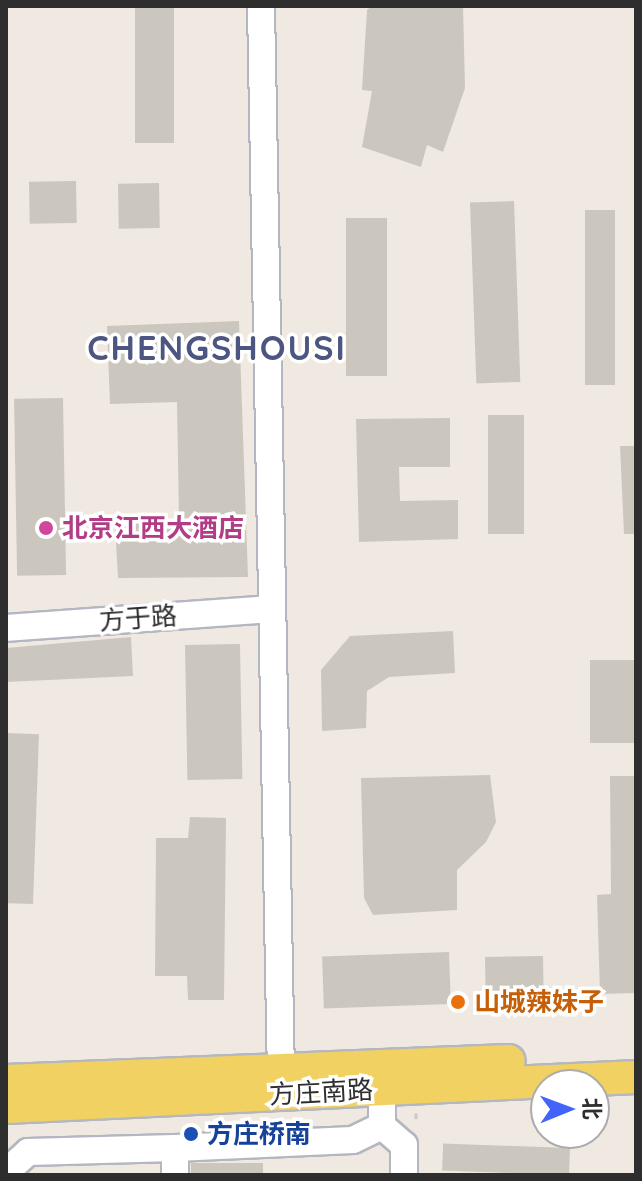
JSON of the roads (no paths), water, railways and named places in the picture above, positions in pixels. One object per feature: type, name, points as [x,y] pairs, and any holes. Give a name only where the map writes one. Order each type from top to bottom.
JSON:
[{"type":"main road","name":"方庄南路","points":[[6,1081],[636,1055]]},
{"type":"main road","name":"方庄南路","points":[[6,1107],[636,1077]]},
{"type":"street","points":[[261,6],[269,609],[281,1072]]},
{"type":"street","name":"方于路","points":[[6,628],[269,609]]},
{"type":"street","points":[[382,1089],[382,1126],[404,1145],[404,1175]]},
{"type":"street","points":[[6,1172],[28,1152],[353,1140],[382,1126]]},
{"type":"street","points":[[175,1148],[175,1175]]},
{"type":"place","name":"北京江西大酒店","points":[[46,528]]},
{"type":"place","name":"山城辣妹子","points":[[458,1002]]},
{"type":"place","name":"方庄桥南","points":[[191,1134]]},
{"type":"district","name":"CHENGSHOUSI","points":[[217,348]]}]
